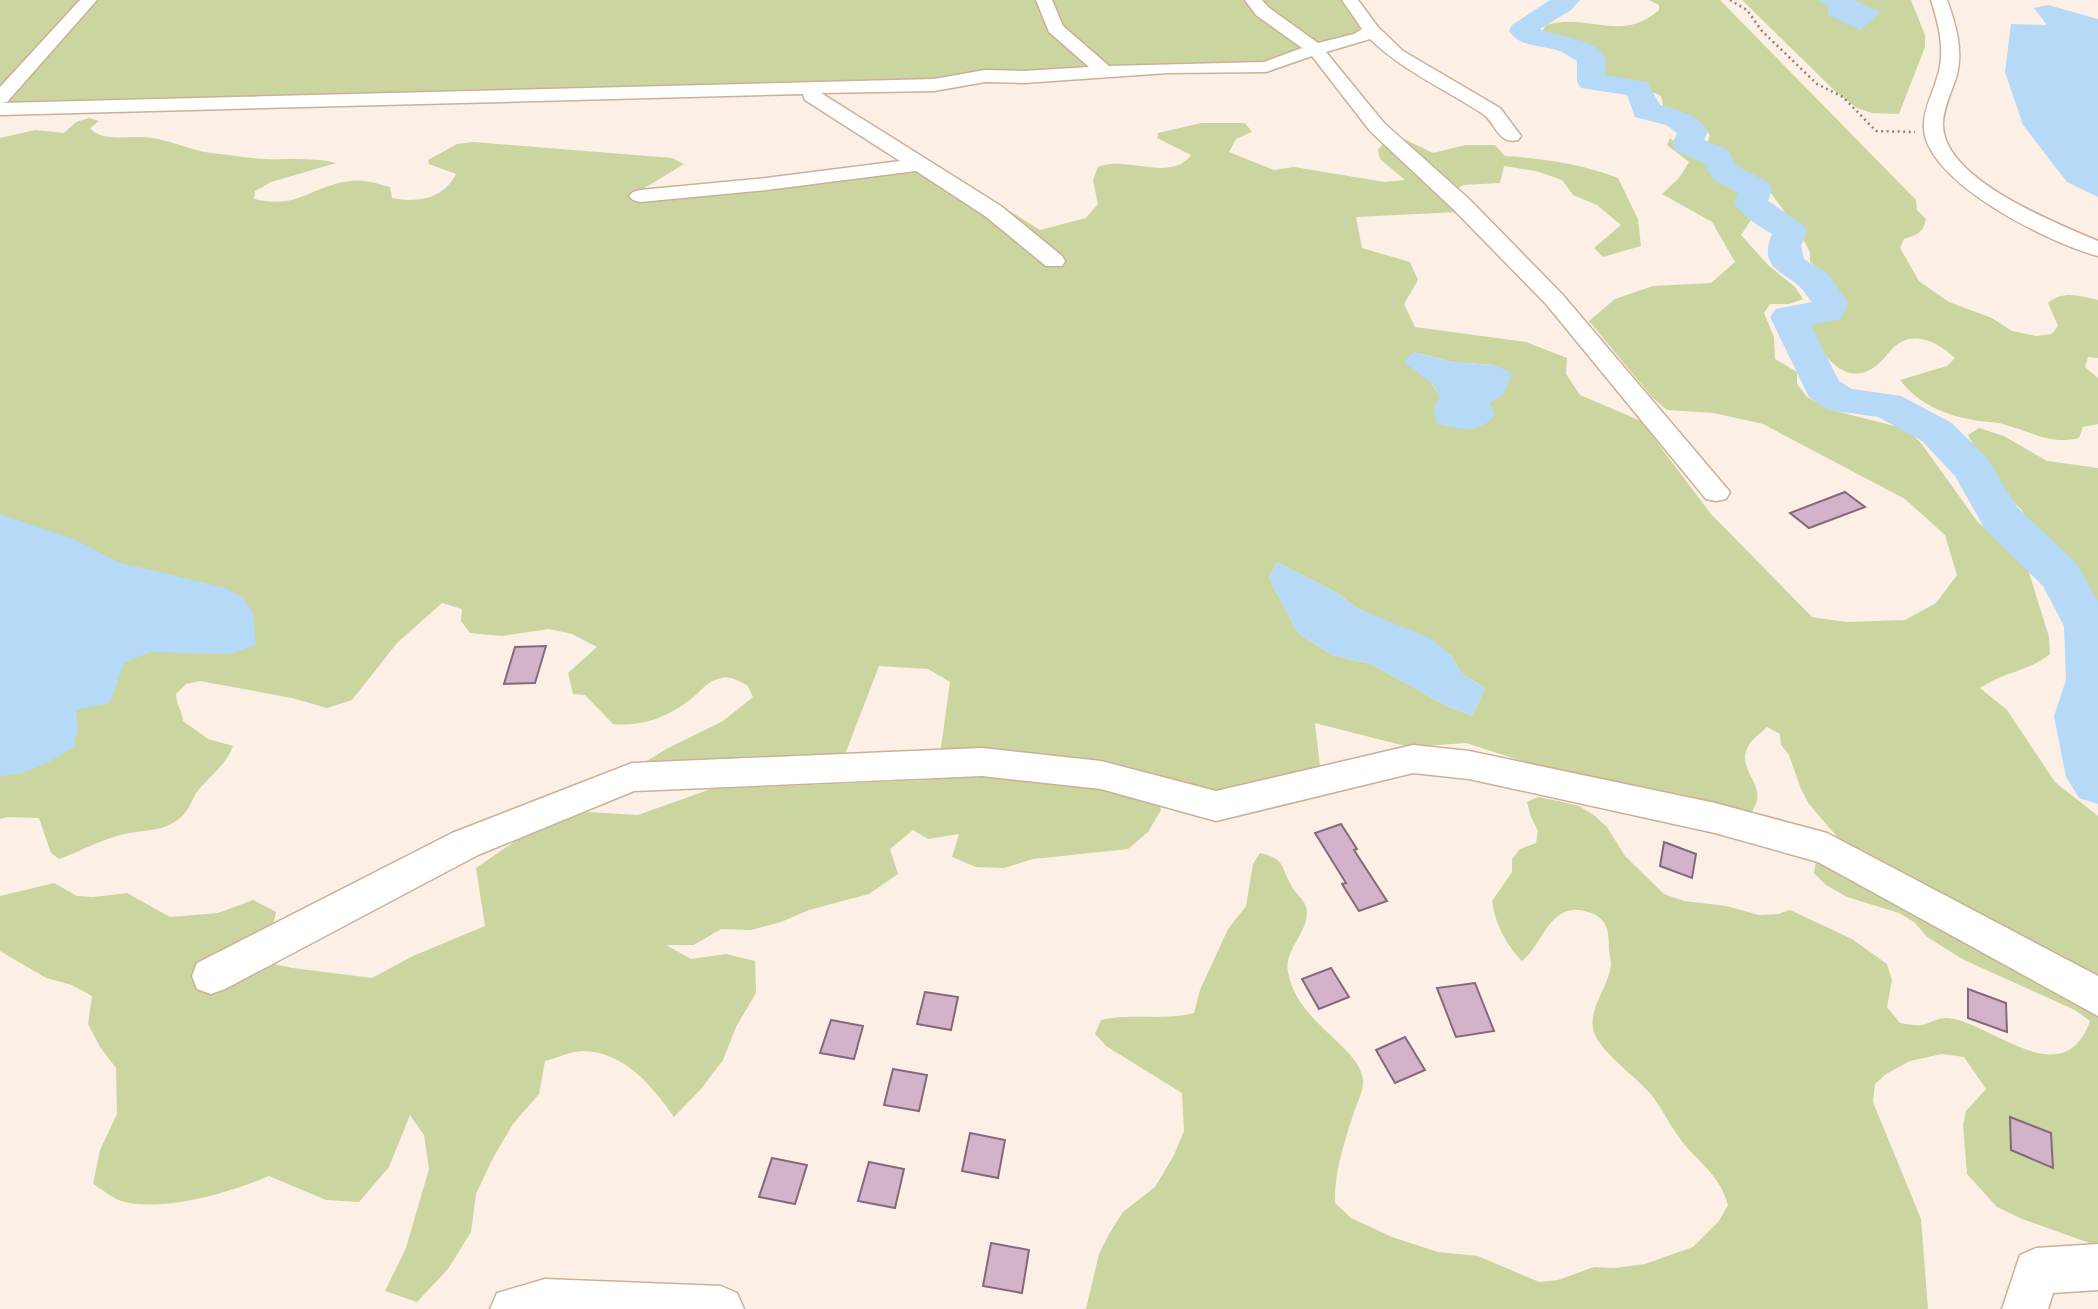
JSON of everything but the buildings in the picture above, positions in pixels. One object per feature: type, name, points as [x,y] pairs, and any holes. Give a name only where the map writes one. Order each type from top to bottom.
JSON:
[{"type":"street","points":[[0,98],[89,0]]},
{"type":"street","points":[[1044,0],[1055,28],[1103,70]]},
{"type":"street","points":[[1253,0],[1262,10],[1315,48],[1377,127],[1461,204],[1554,299],[1716,492]]},
{"type":"street","points":[[1350,0],[1372,31],[1397,55],[1493,112],[1511,136]]},
{"type":"street","points":[[1939,0],[1950,49],[1948,71],[1934,116],[1933,136],[1941,155],[1977,187],[2050,228],[2098,249]]},
{"type":"street","points":[[0,108],[934,85],[985,76],[1103,70],[1266,67],[1315,48],[1360,38],[1372,31]]},
{"type":"street","points":[[812,87],[812,96],[993,211],[1054,261]]},
{"type":"street","points":[[640,196],[766,184],[922,164]]},
{"type":"street","points":[[211,976],[465,844],[632,777],[982,762],[1101,775],[1216,806],[1413,759],[1469,765],[1715,818],[1827,849],[2098,997]]},
{"type":"street","points":[[2025,1309],[2036,1270],[2098,1267]]},
{"type":"street","points":[[513,1309],[545,1302],[721,1309]]},
{"type":"path","points":[[1730,0],[1747,10],[1762,31],[1817,83],[1843,97],[1877,131],[1933,136]]},
{"type":"green space","points":[[0,0],[1343,0],[1363,25],[1349,38],[1266,65],[930,82],[0,107]]},
{"type":"green space","points":[[1649,0],[1720,0],[1916,200],[1917,210],[1926,219],[1925,224],[1919,233],[1904,239],[1900,248],[1919,281],[1949,302],[1992,318],[2012,331],[2036,336],[2052,334],[2058,326],[2048,303],[2054,299],[2072,295],[2098,300],[2098,358],[2088,357],[2085,367],[2098,378],[2098,424],[2083,427],[2079,438],[2059,440],[2000,423],[1957,416],[1925,403],[1900,380],[1947,366],[1955,358],[1923,339],[1901,342],[1877,365],[1865,372],[1853,373],[1833,364],[1818,343],[1810,321],[1829,320],[1837,312],[1839,292],[1810,261],[1810,252],[1800,233],[1768,189],[1743,174],[1720,149],[1708,142],[1710,135],[1695,120],[1664,109],[1661,96],[1636,85],[1605,79],[1601,72],[1603,60],[1585,47],[1543,36],[1542,31],[1546,25],[1562,22],[1631,25],[1645,20],[1659,10],[1659,5]]},
{"type":"green space","points":[[1742,0],[1911,0],[1925,35],[1925,47],[1899,114],[1872,113],[1857,108],[1835,91]]},
{"type":"green space","points":[[89,118],[99,121],[90,128],[107,137],[151,138],[203,151],[245,157],[309,159],[336,163],[271,182],[255,191],[254,199],[269,202],[294,199],[337,183],[356,181],[390,187],[392,198],[411,200],[429,197],[444,189],[456,174],[429,164],[428,160],[457,144],[473,142],[672,158],[684,164],[633,195],[671,199],[937,166],[1040,230],[1086,218],[1098,204],[1093,180],[1098,167],[1122,164],[1160,168],[1182,163],[1191,155],[1157,138],[1158,133],[1201,123],[1245,123],[1252,132],[1236,139],[1229,152],[1274,170],[1294,167],[1385,182],[1405,180],[1380,159],[1378,150],[1384,143],[1398,136],[1433,153],[1465,145],[1495,145],[1505,156],[1590,169],[1618,178],[1638,219],[1641,246],[1603,257],[1594,248],[1621,225],[1597,205],[1573,195],[1562,180],[1536,171],[1504,166],[1500,183],[1464,185],[1444,195],[1458,212],[1356,217],[1362,248],[1410,262],[1418,280],[1404,304],[1415,327],[1526,342],[1567,358],[1566,374],[1580,395],[1641,421],[1711,514],[1812,617],[1846,622],[1905,620],[1936,603],[1957,575],[1945,535],[1905,499],[1763,424],[1714,413],[1667,410],[1652,397],[1589,321],[1615,299],[1653,286],[1711,283],[1735,262],[1712,222],[1662,194],[1679,178],[1689,162],[1667,145],[1670,138],[1707,159],[1715,176],[1743,192],[1751,220],[1741,235],[1768,265],[1795,287],[1803,299],[1789,304],[1770,304],[1764,313],[1774,337],[1775,359],[1797,372],[1797,384],[1807,397],[1832,410],[1906,429],[1921,443],[1977,521],[2027,566],[2049,637],[2050,654],[1980,688],[2007,710],[2055,782],[2098,816],[2098,1246],[2022,1219],[1997,1207],[1967,1174],[1963,1125],[1966,1111],[1986,1089],[1964,1057],[1942,1054],[1910,1061],[1886,1074],[1875,1084],[1873,1102],[1921,1219],[1928,1309],[1086,1309],[1099,1254],[1109,1234],[1123,1212],[1155,1187],[1174,1155],[1184,1131],[1182,1093],[1106,1046],[1095,1034],[1101,1020],[1194,1013],[1200,990],[1228,929],[1246,906],[1253,864],[1260,853],[1278,860],[1292,888],[1306,907],[1305,924],[1288,964],[1294,990],[1314,1019],[1350,1055],[1359,1067],[1363,1079],[1340,1158],[1335,1203],[1351,1218],[1392,1237],[1438,1252],[1478,1256],[1539,1282],[1558,1280],[1594,1267],[1614,1268],[1645,1264],[1693,1247],[1719,1221],[1728,1205],[1712,1174],[1683,1143],[1651,1094],[1612,1057],[1595,1035],[1593,1017],[1611,965],[1608,931],[1600,918],[1588,912],[1565,912],[1556,918],[1522,961],[1502,933],[1492,901],[1512,872],[1512,859],[1520,849],[1536,843],[1538,831],[1527,802],[1538,797],[1579,806],[1595,816],[1607,827],[1625,856],[1664,894],[1684,901],[1726,906],[1759,915],[1790,910],[1852,939],[1887,964],[1892,980],[1887,1007],[1900,1023],[1922,1025],[1948,1018],[1965,1022],[2025,1049],[2045,1054],[2062,1053],[2078,1043],[2090,1021],[2075,1010],[1964,960],[1927,937],[1914,922],[1899,913],[1847,897],[1826,885],[1814,873],[1816,861],[1834,848],[1839,839],[1809,804],[1789,755],[1781,745],[1780,734],[1767,727],[1751,742],[1746,752],[1745,761],[1757,794],[1751,813],[1544,768],[1466,743],[1409,747],[1315,723],[1320,767],[1223,794],[1151,786],[1161,810],[1148,832],[1128,849],[1033,859],[1004,868],[976,867],[952,857],[959,834],[928,839],[913,830],[890,849],[898,874],[869,894],[809,910],[781,922],[751,930],[721,929],[694,945],[666,945],[691,959],[726,954],[755,961],[756,993],[736,1027],[723,1060],[701,1089],[674,1117],[647,1083],[612,1057],[583,1051],[545,1061],[539,1094],[513,1124],[476,1194],[471,1232],[448,1269],[417,1302],[385,1291],[406,1248],[429,1169],[424,1135],[410,1115],[389,1167],[359,1202],[326,1200],[269,1176],[216,1194],[176,1203],[138,1204],[114,1198],[93,1184],[100,1150],[117,1114],[116,1068],[100,1047],[88,1024],[92,996],[72,985],[46,978],[0,951],[0,896],[54,883],[77,896],[127,893],[170,917],[218,913],[253,900],[276,912],[273,926],[255,960],[293,968],[372,978],[413,956],[485,926],[476,868],[531,830],[588,812],[638,815],[711,789],[927,780],[939,762],[950,682],[928,669],[879,666],[844,757],[640,765],[723,721],[753,697],[748,686],[732,679],[717,679],[664,716],[634,724],[613,724],[585,695],[573,694],[568,673],[597,647],[572,634],[549,629],[502,636],[470,633],[461,621],[462,609],[442,603],[397,643],[352,700],[327,708],[292,698],[200,681],[186,684],[176,694],[183,721],[208,739],[233,746],[223,763],[197,792],[184,815],[174,822],[156,829],[111,838],[59,859],[51,853],[39,818],[0,819],[0,138],[35,130],[64,133],[76,122]],"holes":[[[1413,352],[1453,362],[1494,365],[1490,403],[1434,409],[1440,397]],[[1277,562],[1337,593],[1357,608],[1451,655],[1462,674],[1485,688],[1472,716],[1445,705],[1371,664],[1332,655],[1298,633],[1269,578]]]},
{"type":"green space","points":[[1979,428],[2004,436],[2047,461],[2098,468],[2098,612],[2048,541],[2021,509],[1986,477],[1984,465],[1968,435]]},
{"type":"water","points":[[1818,0],[1853,0],[1881,12],[1860,30],[1828,15],[1828,6]]},
{"type":"water","points":[[2048,5],[2098,19],[2098,197],[2067,182],[2023,125],[2005,72],[2011,24],[2047,25],[2034,8]]},
{"type":"water","points":[[1413,352],[1453,362],[1494,365],[1512,373],[1503,395],[1490,403],[1495,416],[1482,426],[1467,429],[1436,423],[1434,409],[1440,397],[1432,383],[1404,362]]},
{"type":"water","points":[[0,514],[74,539],[118,562],[226,588],[243,598],[253,612],[256,645],[230,654],[150,652],[124,663],[110,703],[76,710],[78,728],[73,748],[29,770],[0,776]]},
{"type":"water","points":[[1277,562],[1337,593],[1357,608],[1430,638],[1451,655],[1462,674],[1485,688],[1472,716],[1445,705],[1371,664],[1332,655],[1298,633],[1269,578]]},
{"type":"waterway","points":[[1567,0],[1522,31],[1536,38],[1569,45],[1591,58],[1591,82],[1637,88],[1644,100],[1646,111],[1676,118],[1693,131],[1687,144],[1717,157],[1724,172],[1756,189],[1751,203],[1763,215],[1790,231],[1784,246],[1788,264],[1814,281],[1830,302],[1828,311],[1789,317],[1823,388],[1842,401],[1887,405],[1937,432],[1972,468],[2001,518],[2060,575],[2088,626],[2091,680],[2080,716],[2093,777],[2098,782]]}]
